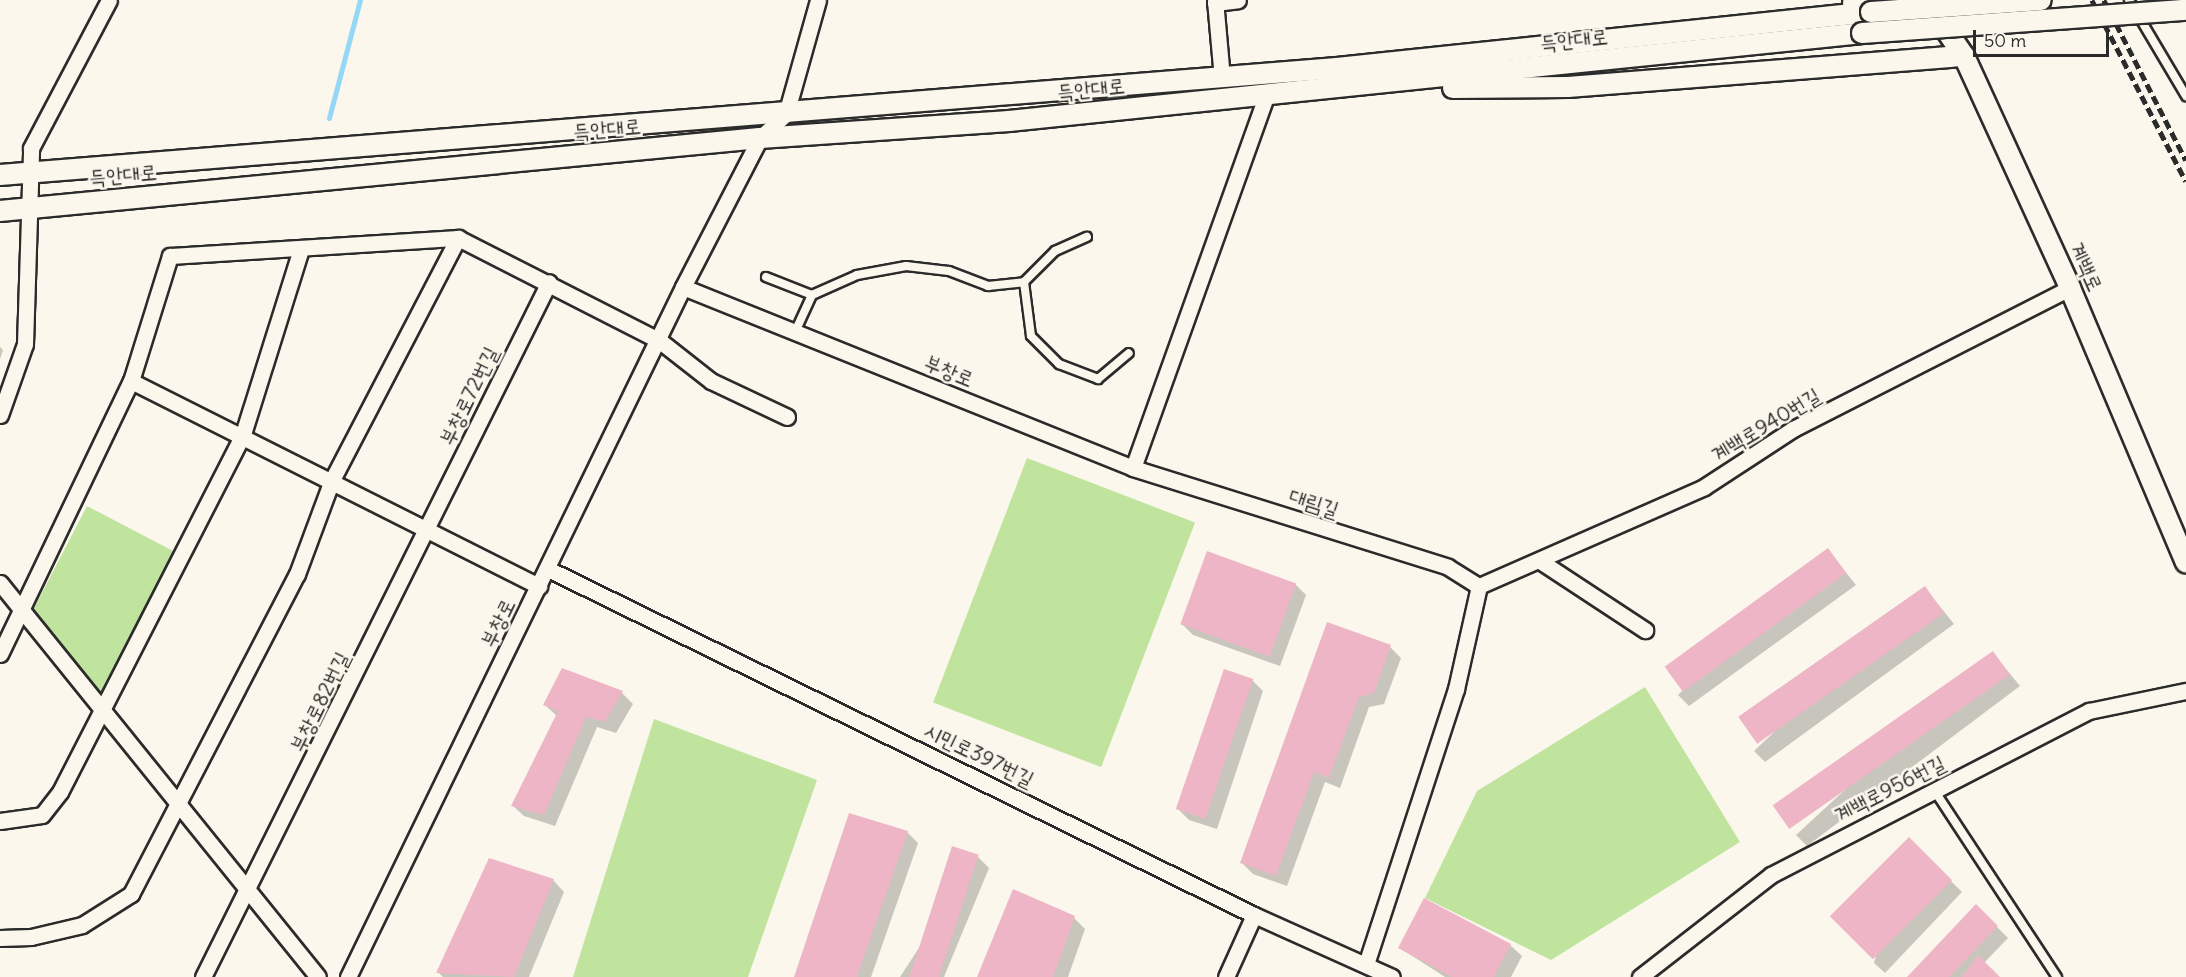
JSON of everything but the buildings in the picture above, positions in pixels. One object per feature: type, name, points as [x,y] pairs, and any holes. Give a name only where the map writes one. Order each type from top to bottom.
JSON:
[{"type":"street","points":[[0,415],[25,344],[31,282],[27,208],[31,148],[109,0]]},
{"type":"street","points":[[786,114],[818,0]]},
{"type":"street","points":[[1222,78],[1215,2],[1238,0]]},
{"type":"street","name":"계백로","points":[[1926,0],[1964,56],[2070,288],[2186,562]]},
{"type":"street","name":"득안대로","points":[[0,175],[786,114],[1337,68],[1879,6],[2041,0]]},
{"type":"street","name":"득안대로","points":[[0,211],[760,138],[1339,90],[1862,33],[2186,10]]},
{"type":"street","points":[[1339,90],[1568,87],[1964,56]]},
{"type":"street","points":[[1133,468],[1266,96]]},
{"type":"street","name":"부창로","points":[[348,977],[660,341],[683,287],[760,138],[786,114]]},
{"type":"street","points":[[0,938],[82,925],[131,894],[180,807],[297,574],[332,480],[458,238]]},
{"type":"street","points":[[0,654],[23,611],[131,381],[170,256],[458,238],[549,282],[660,341],[711,381],[787,417]]},
{"type":"street","points":[[0,821],[42,815],[102,712],[243,434],[301,249]]},
{"type":"street","name":"부창로72번길","points":[[426,528],[549,282]]},
{"type":"street","name":"부창로","points":[[683,287],[1133,468]]},
{"type":"street","name":"계백로940번길","points":[[1479,586],[1704,488],[1793,429],[2070,288]]},
{"type":"street","points":[[131,381],[243,434],[539,586]]},
{"type":"street","name":"대림길","points":[[1133,468],[1448,567],[1479,586]]},
{"type":"street","name":"부창로82번길","points":[[203,977],[249,893],[426,528]]},
{"type":"street","points":[[1540,561],[1645,630]]},
{"type":"street","name":"시민로397번길","points":[[548,569],[1254,915],[1392,977]]},
{"type":"street","points":[[0,583],[318,977]]},
{"type":"street","points":[[1366,965],[1456,689],[1479,586]]},
{"type":"street","name":"계백로956번길","points":[[1640,977],[1771,875],[2089,711],[2186,691]]},
{"type":"street","points":[[1226,977],[1254,915]]},
{"type":"lane","points":[[2129,0],[2186,96]]},
{"type":"lane","points":[[795,332],[812,295],[857,275],[906,266],[948,272],[988,286],[1024,282],[1055,251],[1087,237]]},
{"type":"lane","points":[[766,277],[812,295]]},
{"type":"lane","points":[[1024,282],[1031,336],[1059,364],[1098,379],[1129,353]]},
{"type":"lane","points":[[1934,790],[2057,977]]},
{"type":"green space","points":[[1027,458],[1195,523],[1101,767],[933,703]]},
{"type":"green space","points":[[87,506],[177,553],[103,696],[32,612]]},
{"type":"green space","points":[[1645,687],[1740,842],[1551,960],[1425,898],[1477,791]]},
{"type":"green space","points":[[654,719],[817,780],[748,977],[573,977]]},
{"type":"waterway","points":[[329,118],[360,0]]},
{"type":"railway","points":[[2092,0],[2186,181]]},
{"type":"railway","points":[[2104,0],[2186,160]]}]
